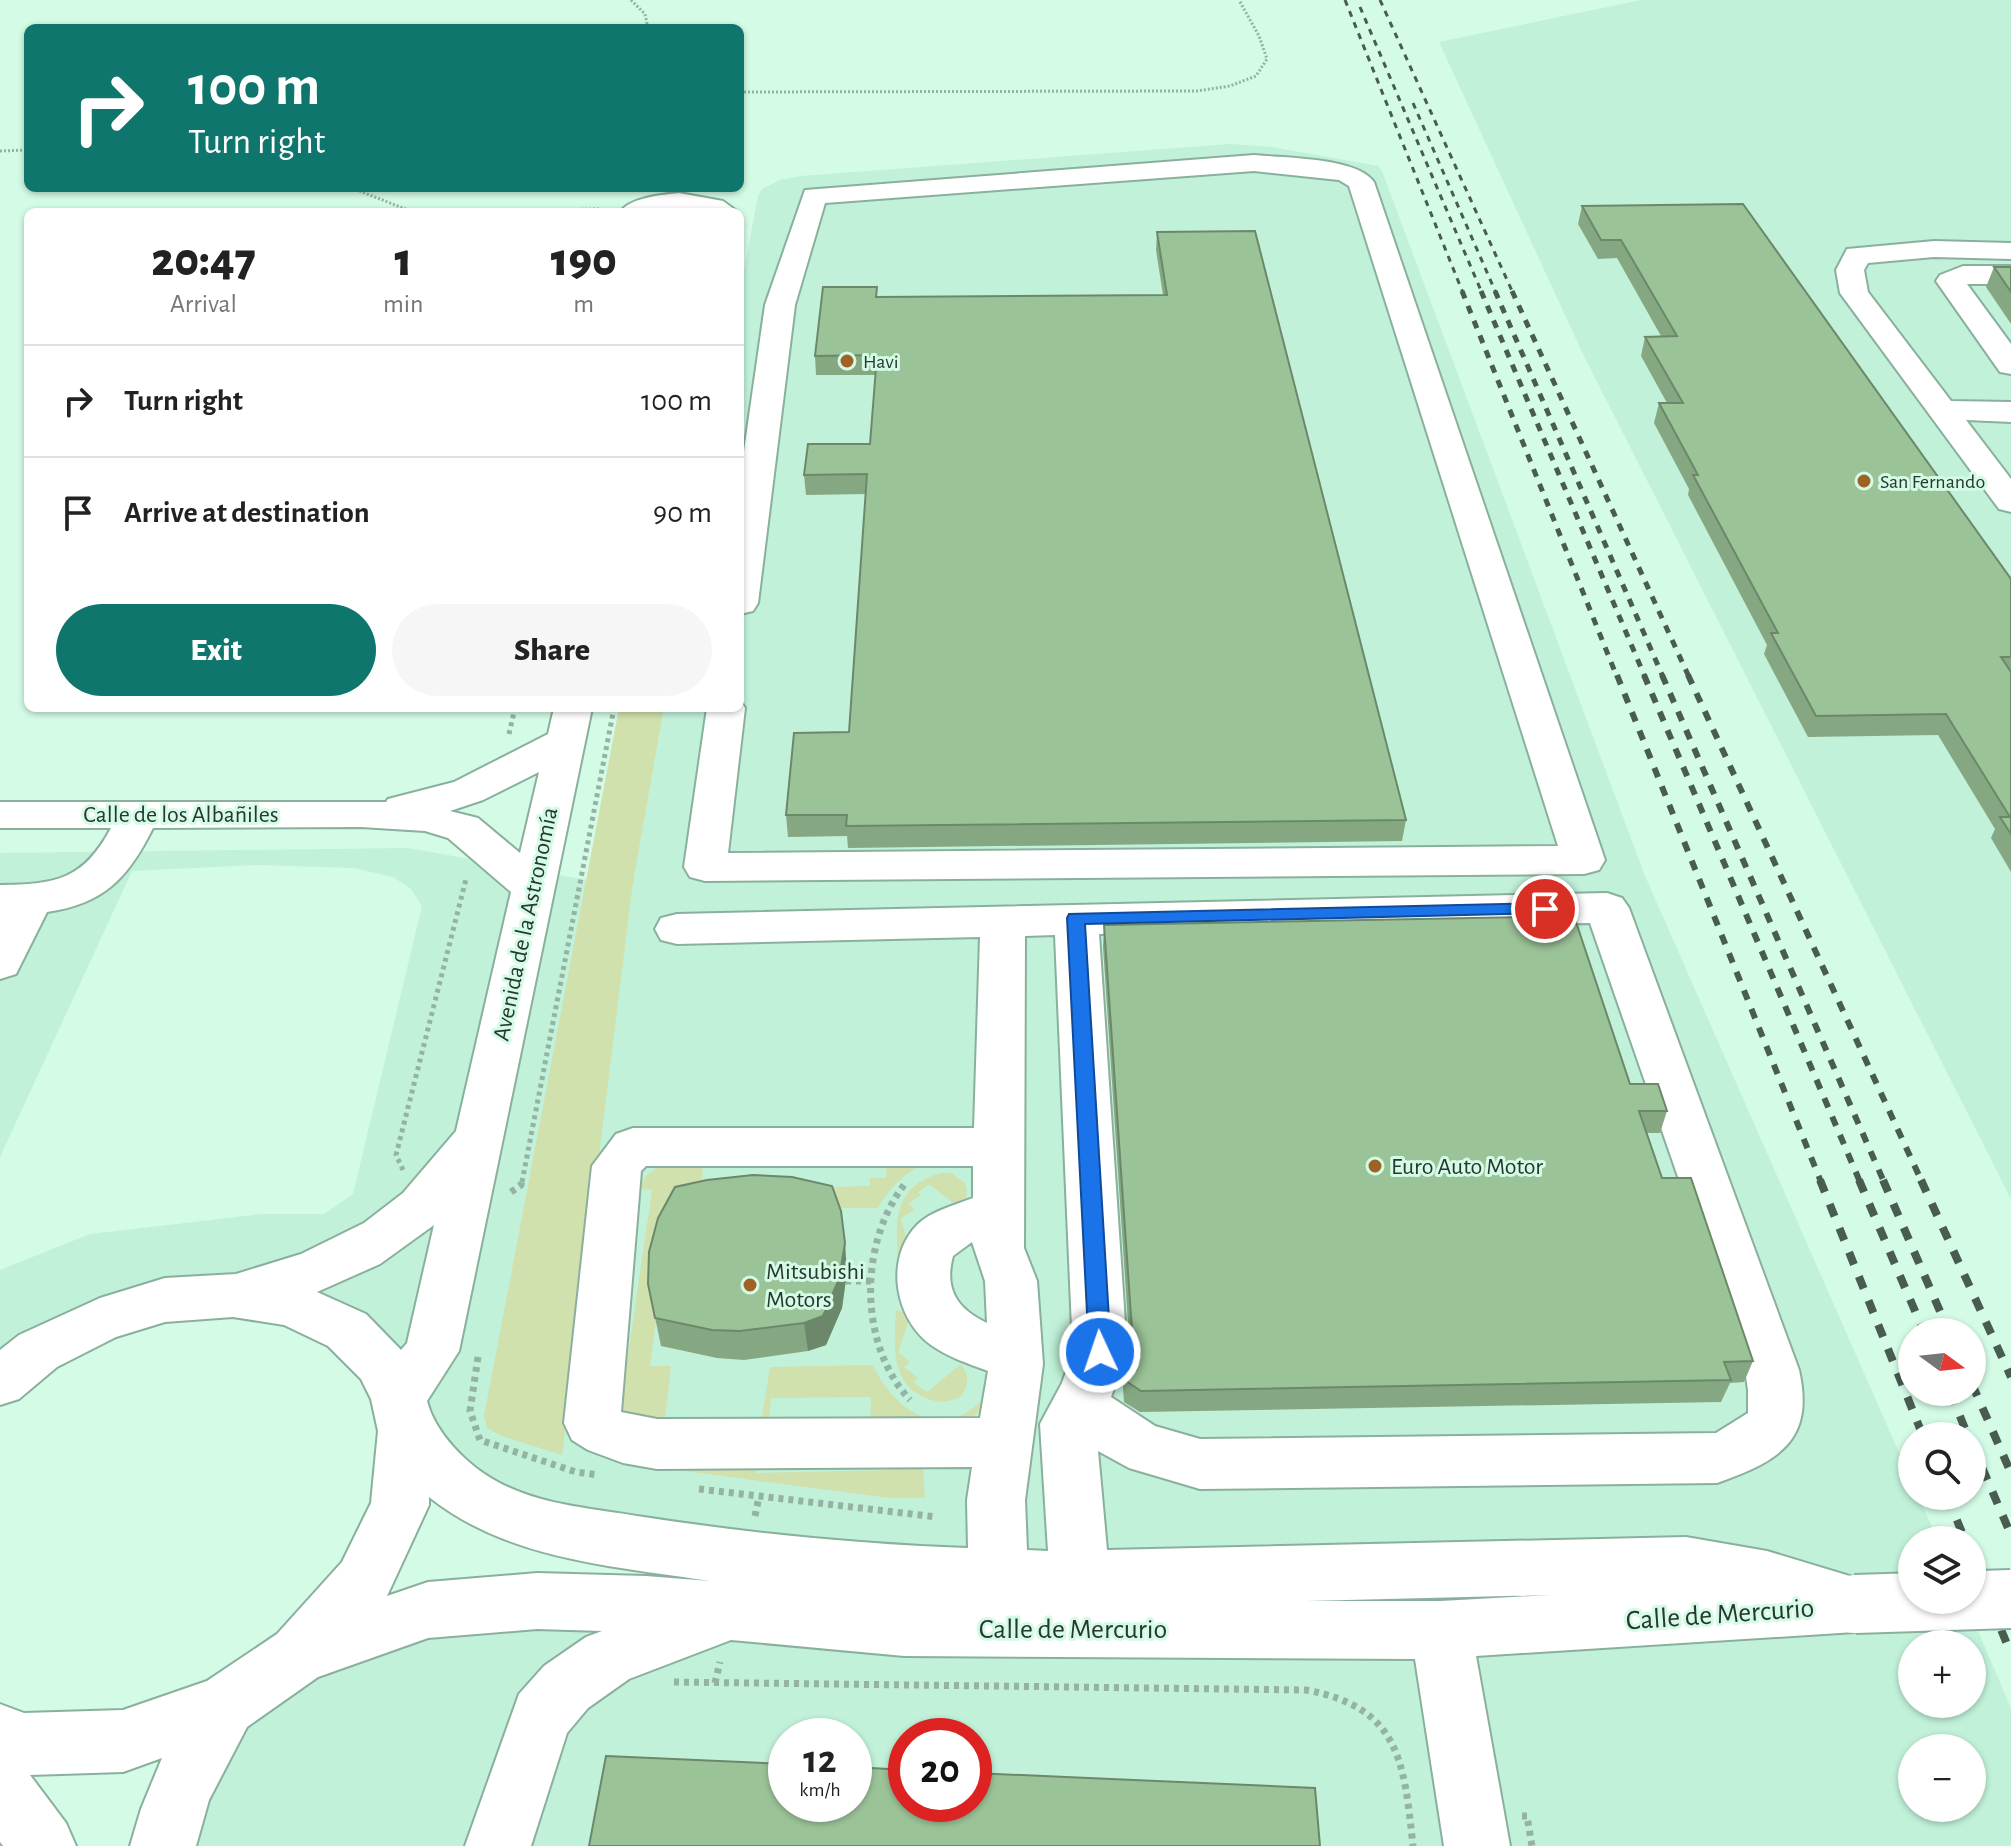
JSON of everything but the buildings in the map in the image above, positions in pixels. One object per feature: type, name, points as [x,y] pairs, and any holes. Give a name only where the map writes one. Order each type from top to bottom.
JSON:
[{"type":"street","points":[[725,712],[705,867],[1584,860],[1361,182],[1355,176],[1254,163],[814,196],[780,305],[750,456],[744,544]]},
{"type":"street","points":[[646,208],[689,202],[718,208]]},
{"type":"street","points":[[2011,251],[1934,249],[1857,255],[1850,270],[1854,293],[2011,502]]},
{"type":"street","points":[[2011,275],[1963,275],[1950,281],[2011,365]]},
{"type":"street","points":[[1948,419],[2011,412]]},
{"type":"street","points":[[1948,419],[2011,428]]},
{"type":"street","name":"Calle de los Albañiles","points":[[361,814],[432,804],[476,791],[569,724]]},
{"type":"street","name":"Avenida de la Astronomía","points":[[402,1414],[432,1351],[569,724]]},
{"type":"street","points":[[0,963],[16,900],[61,897],[91,885],[107,871],[139,814]]},
{"type":"street","name":"Calle de los Albañiles","points":[[0,815],[361,814],[426,818],[463,828],[533,887]]},
{"type":"street","points":[[677,929],[1607,908],[1778,1394],[1773,1424],[1755,1444],[1717,1458],[1200,1464],[1162,1458],[1124,1439],[1079,1404]]},
{"type":"street","points":[[1076,918],[1100,1352],[1068,1424],[1079,1578]]},
{"type":"street","points":[[999,1576],[996,1500],[1016,1358],[1011,1281],[998,1248],[1003,920]]},
{"type":"street","name":"Avenida de la Astronomía","points":[[233,1295],[305,1277],[373,1245],[423,1205],[477,1140]]},
{"type":"street","points":[[998,1147],[633,1147],[617,1166],[592,1423],[621,1440],[657,1444],[1003,1442]]},
{"type":"street","points":[[998,1209],[939,1235],[925,1257],[922,1281],[927,1304],[944,1328],[968,1341],[1016,1358]]},
{"type":"street","points":[[0,1382],[38,1351],[100,1320],[165,1300],[233,1295]]},
{"type":"street","name":"Calle de Mercurio","points":[[233,1295],[292,1304],[347,1330],[380,1363],[402,1414],[441,1472],[475,1499],[541,1527],[744,1560],[999,1576],[1079,1578],[1686,1564],[1767,1579],[1855,1604]]},
{"type":"street","points":[[0,1735],[24,1744],[123,1741],[225,1705],[299,1655],[363,1582],[400,1505],[402,1414]]},
{"type":"street","points":[[1441,1630],[1466,1605],[1569,1567]]},
{"type":"street","points":[[1296,1574],[1366,1595],[1441,1630],[1502,1831]]},
{"type":"street","name":"Calle de Mercurio","points":[[299,1655],[428,1610],[537,1601],[733,1610],[904,1627],[1441,1630],[1855,1604],[2011,1599]]},
{"type":"street","points":[[498,1846],[541,1716],[566,1687],[608,1658],[733,1610]]},
{"type":"street","points":[[163,1846],[167,1824],[190,1769],[225,1705]]},
{"type":"street","points":[[0,1788],[43,1846]]},
{"type":"path","points":[[631,0],[645,14],[647,24]]},
{"type":"path","points":[[744,92],[1197,91],[1230,86],[1256,76],[1267,59],[1259,36],[1239,0]]},
{"type":"path","points":[[0,151],[24,150]]},
{"type":"path","points":[[362,192],[403,208]]},
{"type":"path","points":[[506,1197],[521,1185],[613,712]]},
{"type":"path","points":[[399,1182],[403,1171],[396,1155],[467,883],[464,869]]},
{"type":"path","points":[[663,1682],[1306,1690],[1339,1696],[1371,1714],[1388,1735],[1398,1764],[1413,1846]]},
{"type":"path","points":[[1502,1831],[1532,1846]]},
{"type":"shaded area","points":[[1641,0],[2011,0],[2011,1199],[1583,354],[1439,42]]},
{"type":"shaded area","points":[[1230,144],[1272,147],[1378,166],[1382,171],[1645,876],[1898,1450],[1898,1510],[1924,1510],[1932,1526],[1898,1526],[1898,1614],[1971,1614],[1978,1630],[1898,1630],[1898,1718],[1986,1718],[1986,1649],[2011,1708],[2011,1846],[163,1846],[225,1705],[428,1610],[1851,1604],[1064,1579],[475,1499],[347,1331],[165,1300],[0,1382],[0,1270],[90,1234],[262,1214],[324,1214],[353,1194],[422,906],[410,888],[393,877],[354,868],[257,865],[132,871],[0,1157],[0,853],[408,848],[632,888],[663,712],[744,712],[744,270],[762,189],[780,180],[801,176]]},
{"type":"shaded area","points":[[618,712],[663,712],[632,889],[562,1455],[502,1436],[487,1428],[484,1416]]},
{"type":"shaded area","points":[[949,1155],[975,1163],[981,1176],[967,1165],[953,1160],[938,1160],[910,1172],[887,1194],[878,1208],[834,1208],[834,1187],[870,1186],[870,1178],[886,1178],[887,1157]]},
{"type":"shaded area","points":[[703,1160],[702,1187],[671,1209],[650,1366],[671,1366],[664,1428],[618,1424],[652,1190],[638,1189],[657,1168]]},
{"type":"shaded area","points":[[941,1173],[951,1173],[965,1183],[965,1202],[960,1208],[929,1184],[918,1192],[921,1195],[908,1204],[915,1210],[901,1218],[910,1254],[898,1258],[898,1217],[906,1195],[914,1186]]},
{"type":"shaded area","points":[[896,1310],[911,1314],[898,1352],[910,1362],[904,1367],[918,1378],[913,1382],[927,1392],[961,1364],[967,1380],[961,1396],[953,1400],[935,1401],[917,1394],[908,1385],[897,1363]]},
{"type":"shaded area","points":[[873,1365],[894,1397],[923,1417],[938,1420],[955,1418],[971,1410],[986,1395],[984,1407],[970,1419],[870,1427],[871,1397],[771,1398],[768,1428],[760,1429],[770,1367]]},
{"type":"shaded area","points":[[894,1457],[967,1461],[973,1468],[923,1468],[925,1498],[889,1498],[647,1466],[756,1459],[756,1473],[892,1470]]},
{"type":"railway","points":[[1345,0],[1463,293]]},
{"type":"railway","points":[[1380,0],[1513,293]]},
{"type":"railway","points":[[1360,7],[1482,293]]},
{"type":"railway","points":[[1413,103],[1496,293]]},
{"type":"railway","points":[[1462,291],[1617,677]]},
{"type":"railway","points":[[1481,291],[1645,677]]},
{"type":"railway","points":[[1495,291],[1663,677]]},
{"type":"railway","points":[[1512,291],[1689,677]]},
{"type":"railway","points":[[1617,675],[1821,1182]]},
{"type":"railway","points":[[1644,675],[1860,1182]]},
{"type":"railway","points":[[1662,675],[1884,1182]]},
{"type":"railway","points":[[1688,675],[1922,1182]]},
{"type":"railway","points":[[1820,1180],[1917,1422]]},
{"type":"railway","points":[[1859,1180],[1918,1318]]},
{"type":"railway","points":[[1883,1180],[1943,1318]]},
{"type":"railway","points":[[1921,1180],[2011,1377]]},
{"type":"railway","points":[[1956,1406],[1962,1422]]},
{"type":"railway","points":[[1982,1406],[2011,1473]]},
{"type":"railway","points":[[1986,1477],[2011,1535]]},
{"type":"railway","points":[[1953,1510],[1959,1526]]},
{"type":"railway","points":[[1986,1592],[2011,1654]]},
{"type":"place","name":"Havi","points":[[847,361]]},
{"type":"place","name":"San Fernando","points":[[1864,481]]},
{"type":"place","name":"Euro Auto Motor","points":[[1375,1166]]},
{"type":"place","name":"Mitsubishi Motors","points":[[750,1285]]},
{"type":"route","points":[[1100,1352],[1076,918],[1545,909]]}]
